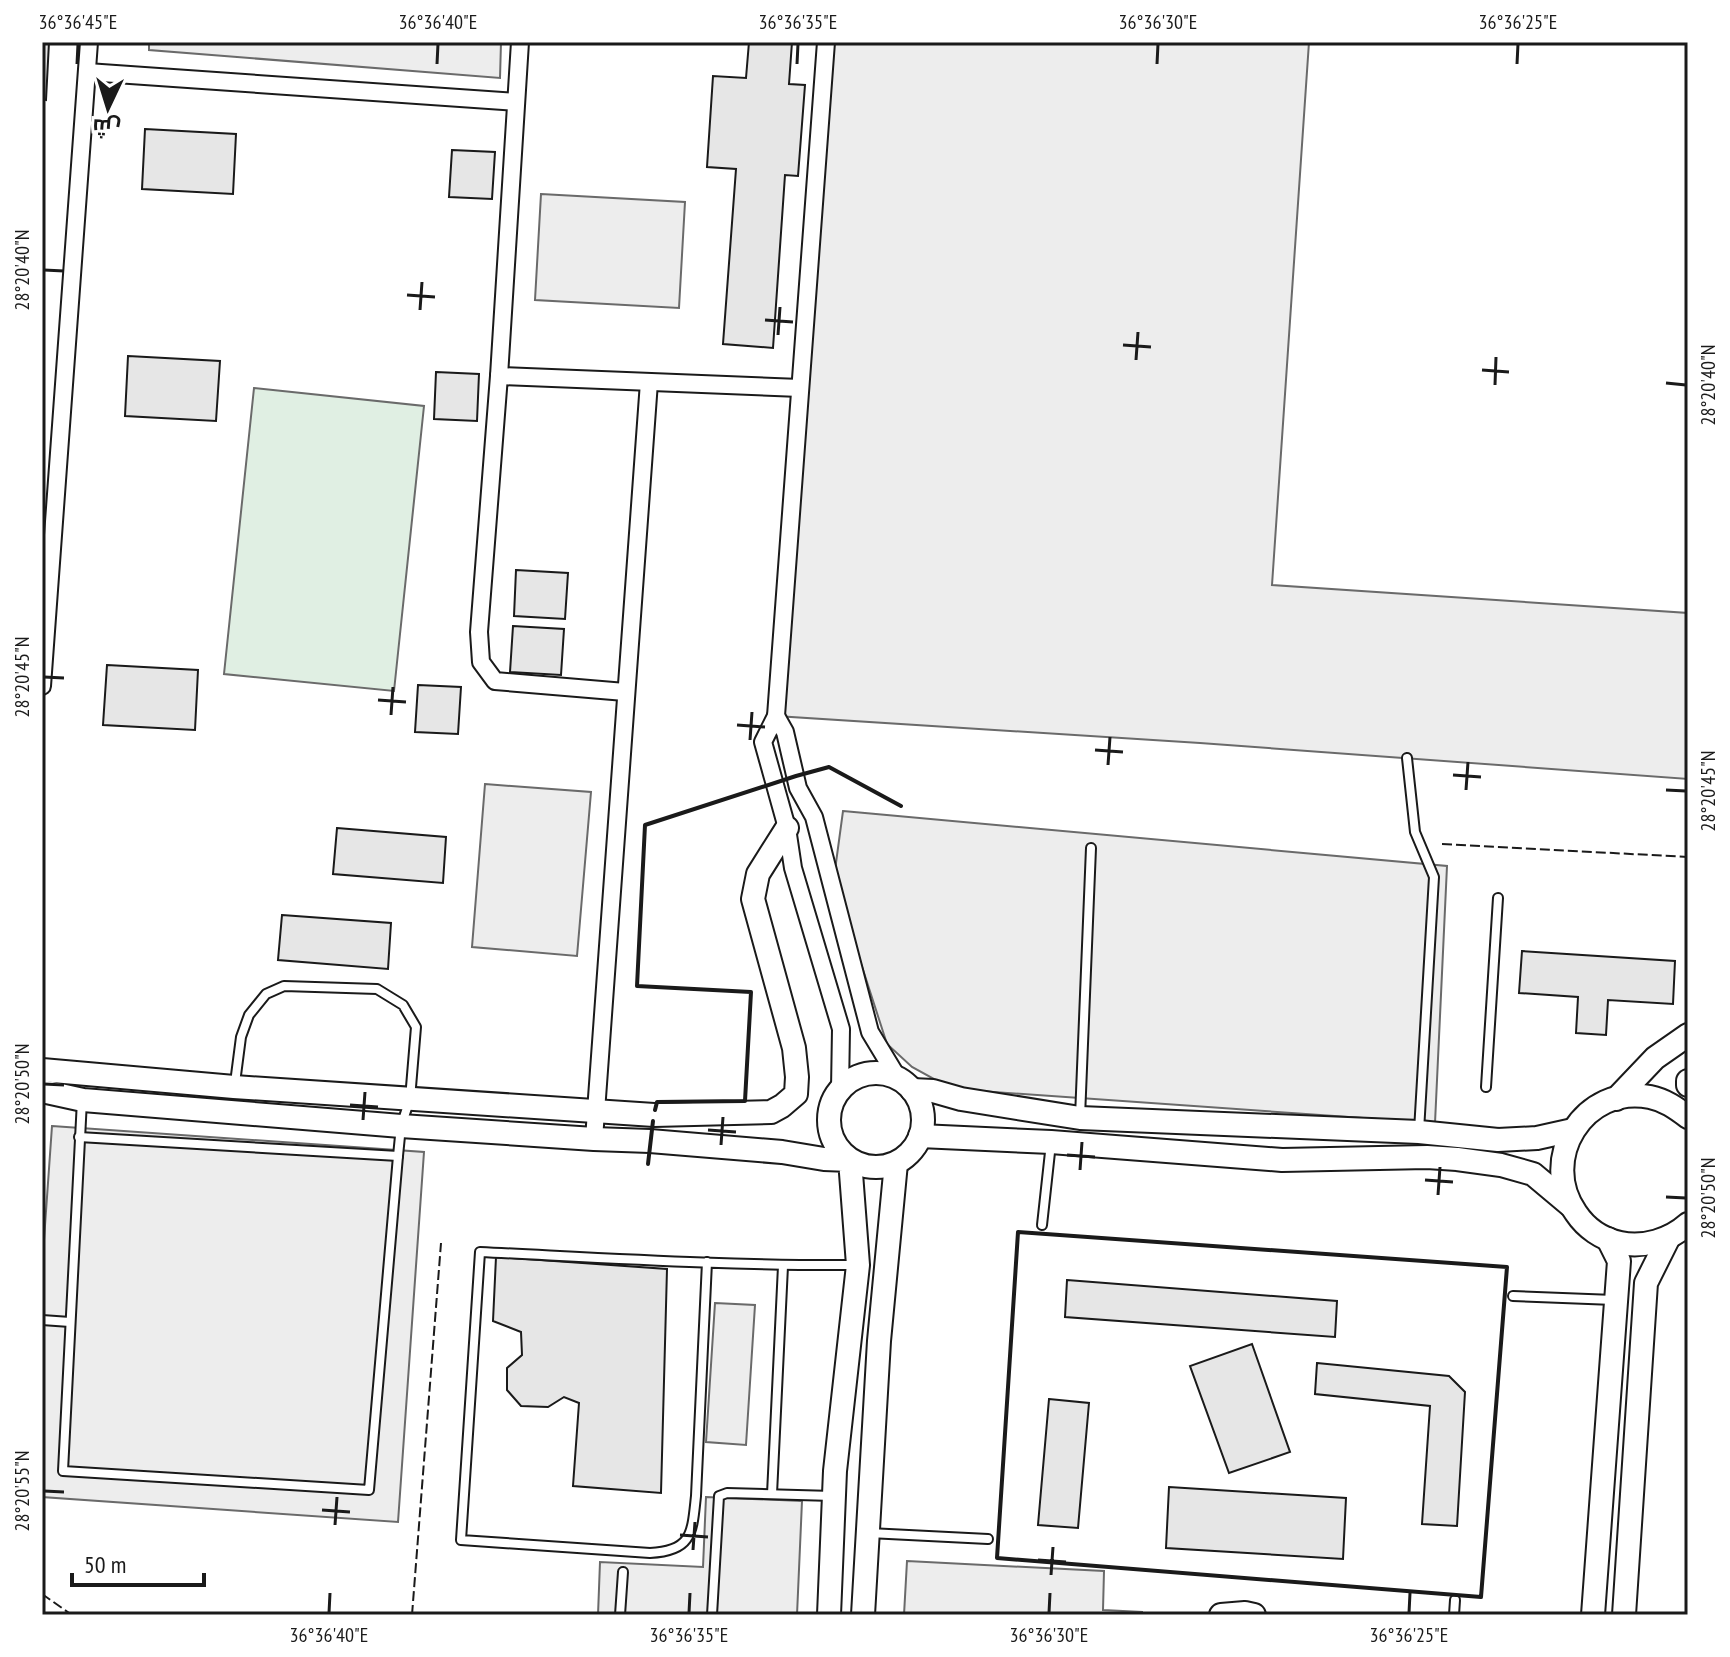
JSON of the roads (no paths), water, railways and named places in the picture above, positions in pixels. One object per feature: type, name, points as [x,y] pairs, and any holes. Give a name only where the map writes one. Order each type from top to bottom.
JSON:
[{"type":"street","points":[[42,686],[48,530],[89,42]]},
{"type":"street","points":[[520,42],[479,632],[481,662],[495,681],[625,692]]},
{"type":"street","points":[[826,42],[776,716],[763,742],[787,828],[793,868],[841,1029],[840,1089]]},
{"type":"street","points":[[87,72],[516,102]]},
{"type":"street","points":[[499,376],[800,388]]},
{"type":"street","points":[[594,1139],[649,382]]},
{"type":"street","points":[[42,1091],[83,1100],[782,1152],[850,1160],[865,1166],[881,1167],[896,1163],[915,1147],[920,1136],[923,1120],[920,1104],[870,1032],[814,817],[798,788],[785,732],[776,716]]},
{"type":"street","points":[[42,1070],[234,1087],[654,1115],[771,1112],[796,1094],[797,1077],[794,1048],[753,899],[758,874],[787,828],[814,817]]},
{"type":"street","points":[[1616,1099],[1655,1058],[1688,1035]]},
{"type":"street","points":[[829,1615],[835,1471],[858,1265],[850,1160],[831,1135],[828,1119],[840,1089],[853,1079],[868,1074],[884,1074],[906,1085],[961,1099],[1080,1118],[1419,1132],[1498,1140],[1537,1138],[1573,1130]]},
{"type":"street","points":[[1570,1205],[1563,1186],[1561,1166],[1573,1130],[1588,1114],[1606,1102],[1628,1096],[1650,1097],[1671,1104],[1688,1117]]},
{"type":"street","points":[[920,1136],[1051,1142],[1282,1160],[1457,1159],[1501,1165],[1533,1174],[1570,1205],[1593,1231],[1623,1244],[1655,1242],[1679,1230]]},
{"type":"street","points":[[863,1615],[879,1341],[896,1163]]},
{"type":"street","points":[[1624,1615],[1646,1283],[1679,1230]]},
{"type":"street","points":[[1593,1615],[1619,1261],[1608,1239]]},
{"type":"street","points":[[1221,1615],[1254,1615]]},
{"type":"lane","points":[[1407,758],[1415,832],[1434,877],[1419,1132]]},
{"type":"lane","points":[[1080,1118],[1091,848]]},
{"type":"lane","points":[[1486,1087],[1498,898]]},
{"type":"lane","points":[[83,1100],[63,1471],[369,1490],[401,1126],[410,1099],[416,1027],[403,1005],[377,989],[284,986],[266,994],[249,1015],[241,1037],[234,1087]]},
{"type":"lane","points":[[79,1137],[398,1156]]},
{"type":"lane","points":[[1042,1225],[1051,1142]]},
{"type":"lane","points":[[707,1262],[696,1496],[692,1531],[682,1544],[668,1553],[650,1553],[461,1540],[480,1252],[707,1262],[783,1266],[858,1265]]},
{"type":"lane","points":[[772,1494],[783,1266]]},
{"type":"lane","points":[[1513,1296],[1615,1300]]},
{"type":"lane","points":[[42,1320],[70,1322]]},
{"type":"lane","points":[[712,1615],[719,1496],[727,1493],[834,1496]]},
{"type":"lane","points":[[868,1533],[988,1539]]},
{"type":"lane","points":[[620,1615],[623,1572]]},
{"type":"lane","points":[[1454,1615],[1455,1600]]}]
